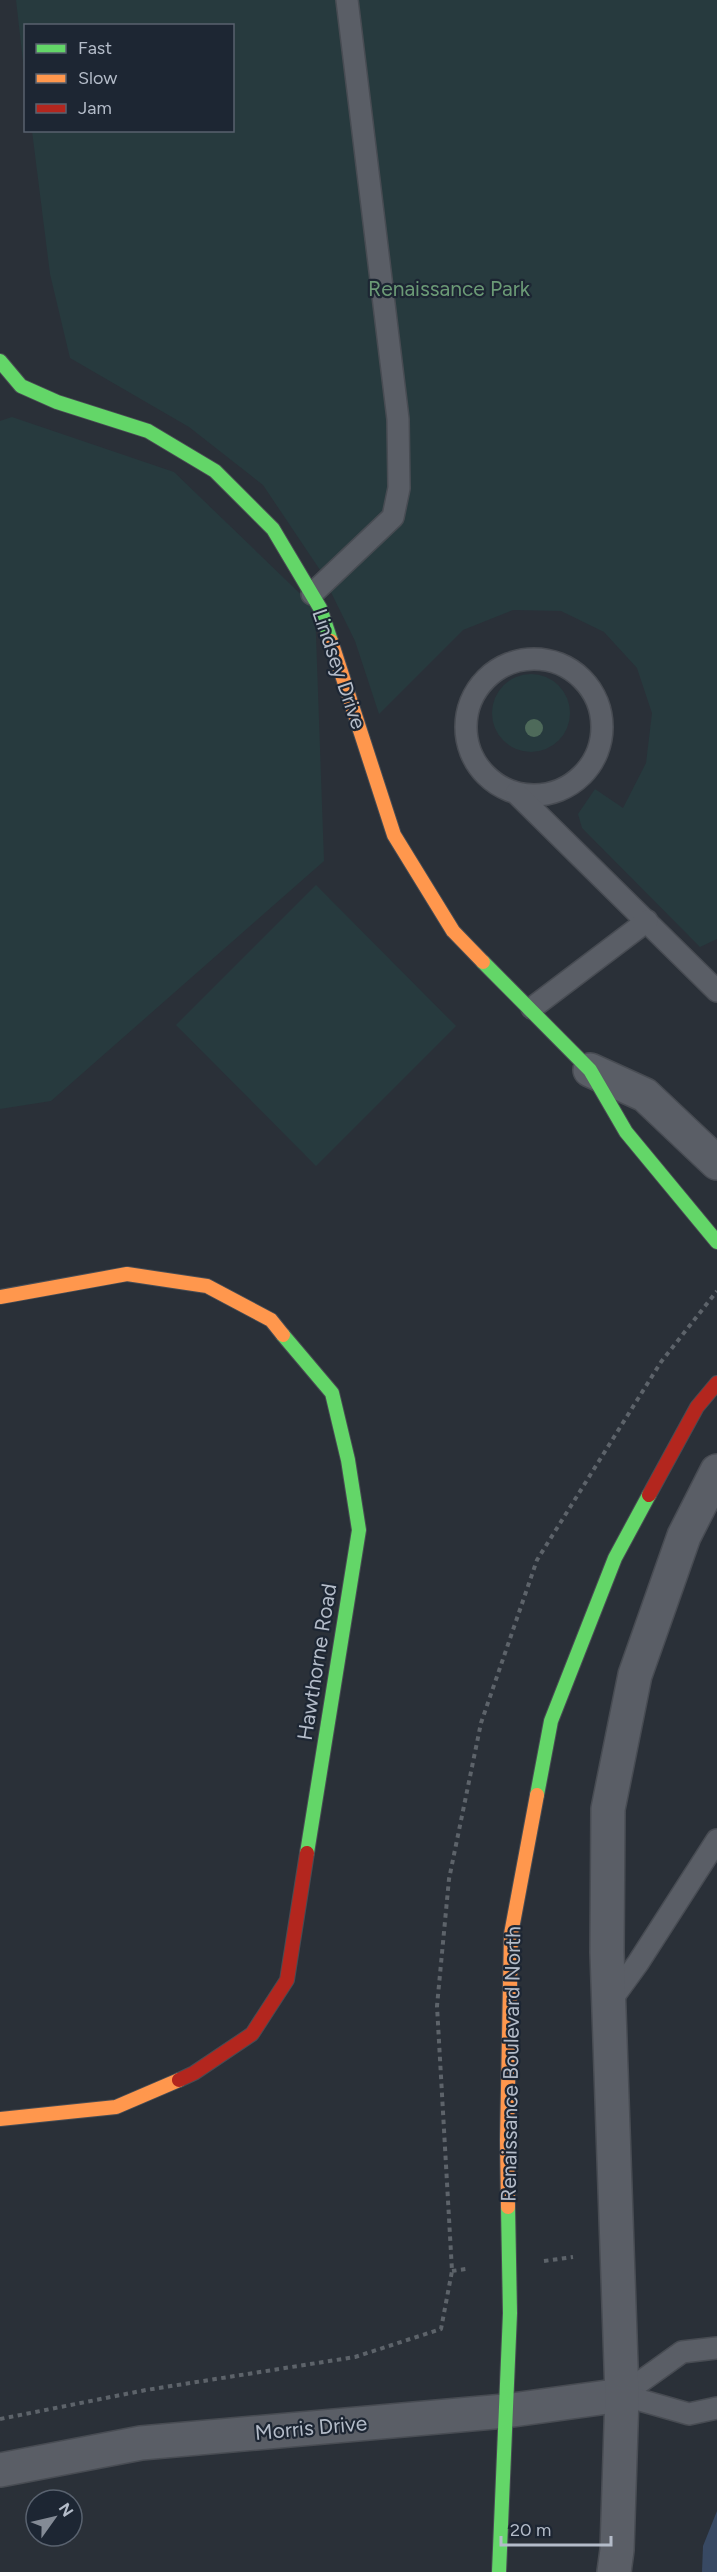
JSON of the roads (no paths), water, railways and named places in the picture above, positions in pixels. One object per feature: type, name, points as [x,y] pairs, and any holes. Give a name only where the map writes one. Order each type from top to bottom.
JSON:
[{"type":"street","name":"Lindsey Drive","points":[[0,361],[21,386],[57,402],[148,431],[215,471],[273,529],[320,608],[394,835],[453,932],[532,1008],[590,1070],[626,1132],[717,1242]]},
{"type":"street","name":"Lindsey Drive","points":[[590,1070],[645,1095],[717,1163]]},
{"type":"street","name":"Hawthorne Road","points":[[0,1297],[127,1274],[207,1286],[271,1320],[332,1393],[348,1460],[359,1530],[287,1980],[252,2034],[194,2073],[116,2107],[0,2119]]},
{"type":"street","name":"Renaissance Boulevard North","points":[[499,2572],[510,2313],[507,2140],[511,1934],[551,1720],[615,1558],[698,1407],[717,1383]]},
{"type":"street","points":[[614,2572],[617,2550],[622,2395],[609,2003],[608,1809],[635,1675],[684,1536],[717,1471]]},
{"type":"street","name":"Morris Drive","points":[[0,2470],[141,2443],[505,2411],[622,2395]]},
{"type":"lane","points":[[312,594],[393,516],[399,488],[398,419],[347,0]]},
{"type":"lane","points":[[516,793],[539,796],[561,791],[579,779],[593,762],[601,742],[603,721],[597,699],[584,680],[565,666],[543,659],[519,660],[497,669],[480,685],[469,705],[466,728],[470,751],[481,770],[498,785],[516,793],[717,991]]},
{"type":"lane","points":[[532,1008],[647,921]]},
{"type":"lane","points":[[609,2003],[638,1963],[717,1840]]},
{"type":"lane","points":[[622,2395],[682,2352],[717,2348]]},
{"type":"lane","points":[[622,2395],[689,2414],[717,2408]]},
{"type":"water","points":[[717,2511],[717,2572],[702,2572],[703,2546]]},
{"type":"park label","name":"Renaissance Park","points":[[449,289]]}]
